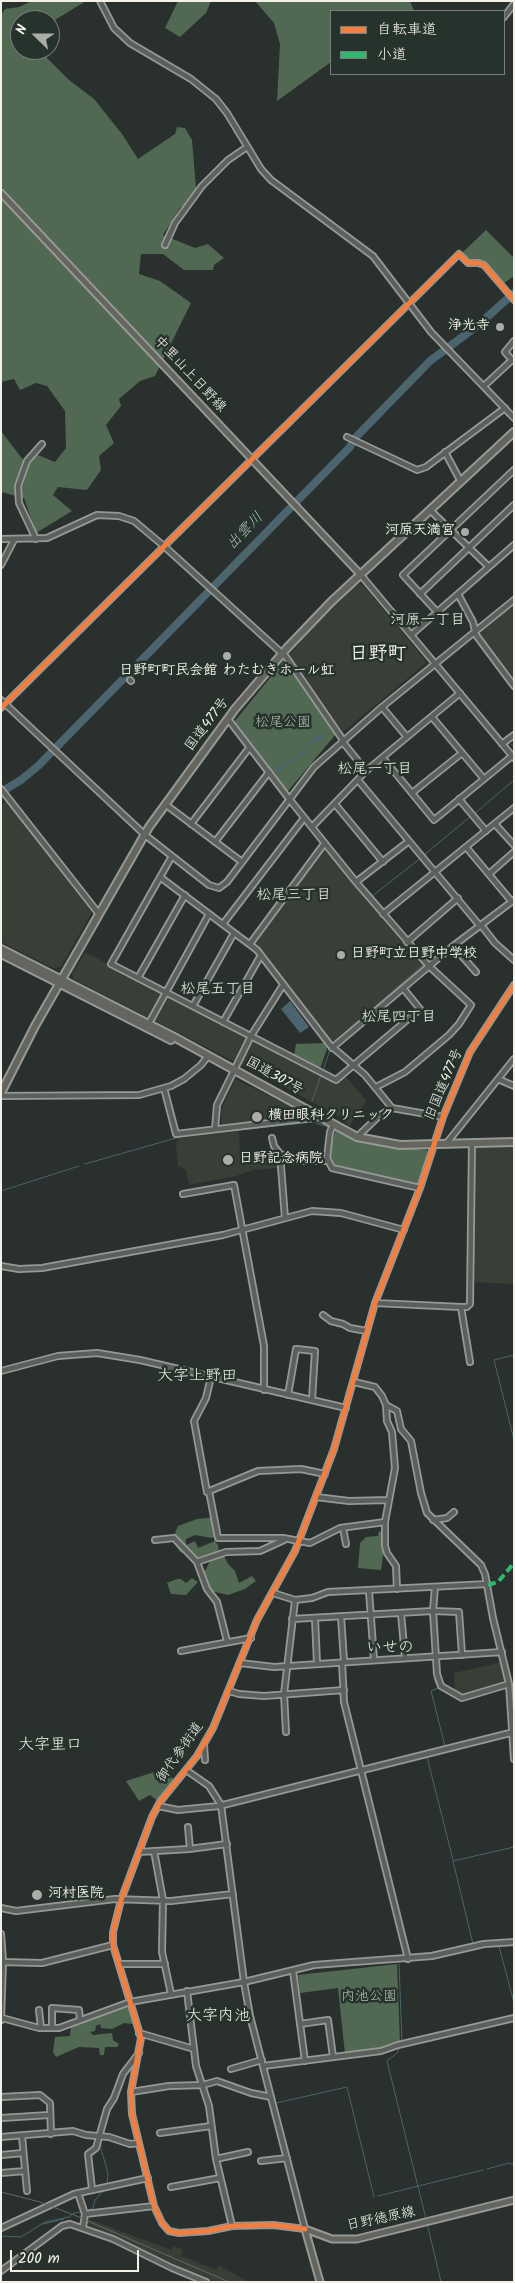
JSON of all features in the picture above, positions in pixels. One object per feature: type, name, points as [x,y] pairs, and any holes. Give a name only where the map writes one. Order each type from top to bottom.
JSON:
[{"type":"highway","name":"国道477号","points":[[1,1095],[60,981],[145,835],[165,804],[228,719],[309,623],[514,432]]},
{"type":"highway","name":"国道307号","points":[[1,949],[234,1070],[320,1117],[332,1128],[382,1143],[433,1146],[514,1142]]},
{"type":"highway","name":"国道307号","points":[[1,954],[60,981]]},
{"type":"main road","name":"中里山上日野線","points":[[1,193],[360,574]]},
{"type":"main road","name":"日野徳原線","points":[[305,2230],[346,2240],[514,2200]]},
{"type":"main road","points":[[305,2230],[320,2282]]},
{"type":"street","points":[[100,1],[114,28],[130,43],[191,79],[216,99],[261,169],[280,188],[366,250],[444,346],[514,418]]},
{"type":"street","points":[[505,16],[514,4]]},
{"type":"street","points":[[165,245],[175,224],[202,186],[228,160],[247,147]]},
{"type":"street","points":[[1,708],[459,254],[468,263],[484,265],[514,300]]},
{"type":"street","points":[[484,386],[512,360],[505,352],[514,340]]},
{"type":"street","points":[[347,437],[417,470],[426,466],[506,408]]},
{"type":"street","points":[[36,539],[20,503],[18,486],[28,461],[42,444]]},
{"type":"street","points":[[445,452],[461,482]]},
{"type":"street","points":[[438,613],[403,575],[514,470]]},
{"type":"street","points":[[420,594],[514,504]]},
{"type":"street","points":[[431,511],[489,567]]},
{"type":"street","points":[[1,539],[36,539],[55,535],[98,515],[112,515],[134,521],[165,546],[214,593],[283,654],[342,740],[366,771]]},
{"type":"street","points":[[1,565],[14,540]]},
{"type":"street","points":[[411,634],[438,613],[513,547]]},
{"type":"street","points":[[360,574],[513,757],[434,820],[382,758]]},
{"type":"street","points":[[458,594],[475,629],[476,636],[514,686]]},
{"type":"street","points":[[1,700],[145,835],[212,887],[217,888],[227,882],[314,767],[342,740],[434,663],[514,600]]},
{"type":"street","points":[[312,827],[366,771],[460,694]]},
{"type":"street","points":[[382,707],[407,737]]},
{"type":"street","points":[[432,716],[484,779]]},
{"type":"street","points":[[228,719],[324,844],[383,914],[429,966],[471,1005],[459,1024],[405,1072],[376,1087]]},
{"type":"street","points":[[502,744],[514,735]]},
{"type":"street","points":[[191,824],[249,748]]},
{"type":"street","points":[[412,793],[462,753]]},
{"type":"street","points":[[215,842],[269,772]]},
{"type":"street","points":[[358,780],[434,874],[458,898],[495,943],[514,960]]},
{"type":"street","points":[[1,799],[4,793],[99,914]]},
{"type":"street","points":[[459,799],[486,831]]},
{"type":"street","points":[[165,804],[242,862]]},
{"type":"street","points":[[335,804],[383,862]]},
{"type":"street","points":[[383,914],[514,808]]},
{"type":"street","points":[[223,924],[304,818]]},
{"type":"street","points":[[495,824],[514,845]]},
{"type":"street","points":[[356,882],[409,841]]},
{"type":"street","points":[[250,944],[324,844]]},
{"type":"street","points":[[332,1048],[453,946],[513,901],[466,847]]},
{"type":"street","points":[[489,874],[514,852]]},
{"type":"street","points":[[172,856],[111,964],[336,1080],[420,1009],[403,988]]},
{"type":"street","points":[[160,877],[250,944],[332,1048],[354,1064],[376,1087],[392,1108]]},
{"type":"street","points":[[138,978],[184,895]]},
{"type":"street","points":[[407,942],[458,898]]},
{"type":"street","points":[[148,1026],[209,914]]},
{"type":"street","points":[[193,1006],[234,933]]},
{"type":"street","points":[[453,946],[476,972]]},
{"type":"street","points":[[223,1022],[261,956]]},
{"type":"street","points":[[215,1129],[218,1105],[234,1070],[251,1036],[283,985]]},
{"type":"street","name":"旧国道477号","points":[[354,1382],[375,1303],[420,1188],[444,1116],[470,1052],[514,985]]},
{"type":"street","points":[[1,1095],[86,1094],[128,1096],[164,1088],[184,1079],[201,1065],[208,1056]]},
{"type":"street","points":[[446,1144],[514,1059]]},
{"type":"street","points":[[498,1080],[514,1086]]},
{"type":"street","points":[[164,1088],[176,1134],[320,1117]]},
{"type":"street","points":[[357,1137],[379,1116],[392,1108],[444,1116]]},
{"type":"street","points":[[332,1128],[328,1161],[332,1168],[420,1188]]},
{"type":"street","points":[[272,1138],[274,1146],[285,1159],[291,1161],[328,1161]]},
{"type":"street","points":[[375,1303],[461,1307],[467,1307],[470,1304],[472,1143]]},
{"type":"street","points":[[280,1154],[284,1218]]},
{"type":"street","points":[[183,1194],[234,1185],[264,1346],[264,1390]]},
{"type":"street","points":[[1,1266],[19,1269],[42,1268],[242,1230],[306,1212],[326,1211],[404,1230]]},
{"type":"street","points":[[461,1307],[470,1362]]},
{"type":"street","points":[[323,1316],[350,1328],[367,1331]]},
{"type":"street","points":[[288,1395],[296,1349],[315,1351],[312,1400]]},
{"type":"street","points":[[1,1371],[32,1361],[82,1353],[135,1359],[346,1408]]},
{"type":"street","points":[[210,1377],[206,1398],[194,1421],[207,1492],[209,1491],[218,1538],[288,1539],[310,1544],[332,1531],[385,1522]]},
{"type":"street","points":[[354,1382],[375,1386],[386,1405],[387,1421],[392,1432],[395,1468],[385,1522],[385,1546],[387,1553],[396,1566],[397,1589]]},
{"type":"street","name":"御代参街道","points":[[113,1945],[113,1932],[121,1900],[158,1806],[204,1745],[229,1691],[250,1638],[300,1541],[325,1474],[354,1382]]},
{"type":"street","points":[[386,1405],[397,1411],[401,1429],[411,1441],[427,1513],[481,1565],[488,1585],[491,1612],[509,1684],[514,1759]]},
{"type":"street","points":[[209,1491],[258,1471],[301,1470],[325,1474]]},
{"type":"street","points":[[316,1497],[349,1501],[389,1500]]},
{"type":"street","points":[[433,1520],[447,1518],[454,1512]]},
{"type":"street","points":[[343,1528],[346,1544]]},
{"type":"street","points":[[155,1540],[174,1538],[197,1562],[207,1589],[220,1608],[227,1641]]},
{"type":"street","points":[[197,1562],[226,1552],[260,1551],[288,1539]]},
{"type":"street","points":[[273,1593],[295,1600],[312,1598],[328,1592],[488,1585]]},
{"type":"street","points":[[435,1587],[433,1611],[437,1674],[441,1686],[462,1698],[509,1684]]},
{"type":"street","points":[[369,1591],[374,1660]]},
{"type":"street","points":[[286,1732],[284,1694],[295,1600]]},
{"type":"street","points":[[292,1619],[433,1611],[459,1612],[462,1654]]},
{"type":"street","points":[[401,1613],[405,1658]]},
{"type":"street","points":[[341,1617],[344,1702],[408,1959]]},
{"type":"street","points":[[315,1619],[318,1663]]},
{"type":"street","points":[[181,1651],[250,1638]]},
{"type":"street","points":[[240,1663],[274,1667],[502,1652]]},
{"type":"street","points":[[229,1691],[239,1694],[264,1696],[344,1690]]},
{"type":"street","points":[[158,1806],[178,1810],[221,1805],[513,1732]]},
{"type":"street","points":[[204,1745],[205,1760]]},
{"type":"street","points":[[2,1962],[42,1963],[113,1945],[139,2033],[139,2052],[132,2092],[132,2114],[154,2206],[162,2223],[174,2233],[208,2231],[232,2226],[280,2225],[305,2230],[263,2066],[244,1982],[221,1805],[210,1786],[186,1770]]},
{"type":"street","points":[[188,1827],[190,1849]]},
{"type":"street","points":[[139,1852],[190,1849],[227,1844]]},
{"type":"street","points":[[154,1851],[163,1900],[162,1952],[171,1994]]},
{"type":"street","points":[[1,1909],[24,1910],[63,1904],[121,1900],[205,1899],[233,1894]]},
{"type":"street","points":[[1,1934],[2,2019],[41,2028],[52,2028],[80,2020],[130,2002],[244,1982],[314,1965],[408,1959],[432,1956],[484,1944],[514,1942]]},
{"type":"street","points":[[119,1964],[165,1964]]},
{"type":"street","points":[[293,1971],[306,2061]]},
{"type":"street","points":[[188,1991],[196,2066],[209,2106],[216,2159],[232,2226]]},
{"type":"street","points":[[52,2028],[52,2008],[79,2010],[80,2020]]},
{"type":"street","points":[[39,2010],[41,2028]]},
{"type":"street","points":[[263,2066],[382,2051],[398,2045],[514,2018]]},
{"type":"street","points":[[300,2024],[328,2020],[332,2057]]},
{"type":"street","points":[[139,2033],[194,2048]]},
{"type":"street","points":[[92,2189],[88,2154],[96,2148],[107,2109],[124,2074],[139,2052]]},
{"type":"street","points":[[231,2070],[262,2060]]},
{"type":"street","points":[[132,2092],[169,2086],[203,2085],[217,2081],[226,2082],[251,2093],[271,2097]]},
{"type":"street","points":[[1,2097],[40,2095],[50,2103],[51,2134]]},
{"type":"street","points":[[1,2118],[50,2115]]},
{"type":"street","points":[[160,2133],[211,2126]]},
{"type":"street","points":[[1,2137],[74,2131],[114,2138],[130,2144],[139,2144]]},
{"type":"street","points":[[22,2136],[27,2191]]},
{"type":"street","points":[[216,2159],[248,2152]]},
{"type":"street","points":[[1,2155],[24,2153]]},
{"type":"street","points":[[261,2161],[287,2158]]},
{"type":"street","points":[[1,2173],[25,2171]]},
{"type":"street","points":[[1,2228],[78,2193],[148,2178]]},
{"type":"street","points":[[171,2187],[220,2178]]},
{"type":"street","points":[[78,2193],[85,2214],[83,2227]]},
{"type":"street","points":[[85,2214],[154,2206]]},
{"type":"street","points":[[1,2271],[62,2226],[70,2224],[114,2239],[172,2268],[206,2282]]},
{"type":"shaded area","points":[[358,584],[362,584],[369,592],[425,660],[425,664],[343,732],[299,675],[289,655],[316,624]]},
{"type":"shaded area","points":[[514,605],[514,683],[480,638],[480,633]]},
{"type":"shaded area","points":[[7,801],[92,912],[61,967],[53,968],[1,942],[1,805]]},
{"type":"shaded area","name":"日野町立日野中学校","points":[[325,850],[328,854],[330,853],[425,965],[334,1044],[279,978],[282,977],[256,943]]},
{"type":"shaded area","points":[[85,952],[336,1082],[344,1075],[367,1101],[349,1127],[341,1117],[73,979],[72,974]]},
{"type":"shaded area","points":[[235,1079],[309,1116],[222,1127],[221,1110]]},
{"type":"shaded area","name":"日野記念病院","points":[[239,1131],[240,1154],[274,1148],[277,1154],[278,1168],[253,1170],[236,1176],[189,1185],[186,1170],[178,1166],[176,1144],[179,1138]]},
{"type":"shaded area","points":[[514,1145],[514,1284],[471,1282],[474,1146]]},
{"type":"shaded area","points":[[502,1662],[507,1682],[463,1696],[455,1692],[454,1673]]},
{"type":"shaded area","points":[[86,2218],[171,2250],[174,2246],[183,2250],[181,2256],[216,2270],[219,2265],[248,2282],[213,2282],[85,2223]]},
{"type":"green space","points":[[32,1],[86,1],[60,17],[60,10],[10,10],[10,60],[49,60],[69,80],[94,99],[122,134],[138,159],[175,134],[177,127],[185,128],[192,140],[197,200],[180,208],[163,235],[195,248],[208,244],[224,258],[214,265],[213,270],[184,270],[163,254],[141,254],[139,274],[160,281],[191,303],[155,376],[140,381],[119,399],[121,406],[106,425],[114,443],[99,456],[101,470],[87,490],[58,487],[53,495],[72,511],[36,533],[24,498],[1,492],[1,431],[24,461],[38,455],[55,462],[66,448],[65,411],[47,386],[36,383],[20,390],[14,379],[1,382],[1,15],[5,9],[19,7]]},
{"type":"green space","points":[[178,1],[211,1],[206,13],[180,37],[165,28]]},
{"type":"green space","points":[[255,1],[410,1],[414,10],[330,10],[330,63],[277,101],[280,44],[274,23]]},
{"type":"green space","points":[[486,230],[514,258],[514,276],[503,284],[485,264],[471,262],[462,253]]},
{"type":"green space","name":"松尾公園","points":[[286,661],[336,734],[288,791],[286,791],[234,722],[283,662]]},
{"type":"green space","points":[[325,1043],[328,1046],[320,1069],[294,1056],[296,1044]]},
{"type":"green space","points":[[335,1131],[355,1140],[382,1146],[427,1150],[428,1156],[419,1181],[417,1184],[333,1165],[329,1157]]},
{"type":"green space","points":[[215,1517],[216,1536],[212,1538],[195,1535],[186,1539],[186,1545],[195,1541],[198,1548],[215,1541],[218,1545],[219,1552],[195,1565],[189,1556],[180,1552],[172,1540],[178,1526],[197,1519]]},
{"type":"green space","points":[[379,1531],[382,1532],[386,1552],[383,1555],[381,1570],[358,1568],[360,1543],[366,1537],[378,1536]]},
{"type":"green space","points":[[223,1554],[228,1564],[235,1571],[239,1583],[252,1576],[256,1581],[245,1589],[228,1595],[211,1591],[204,1582],[203,1575],[211,1559]]},
{"type":"green space","points":[[192,1578],[198,1582],[186,1595],[171,1594],[167,1583],[181,1579],[186,1583]]},
{"type":"green space","points":[[164,1769],[174,1780],[158,1801],[150,1795],[139,1801],[126,1781]]},
{"type":"green space","name":"内池公園","points":[[397,1964],[400,2042],[382,2049],[345,2054],[338,1988],[300,1993],[298,1975]]},
{"type":"green space","points":[[127,2006],[133,2024],[124,2023],[112,2029],[101,2028],[100,2024],[96,2026],[95,2031],[90,2032],[93,2035],[112,2033],[113,2040],[119,2044],[117,2047],[105,2047],[104,2055],[100,2055],[99,2048],[79,2047],[56,2057],[53,2052],[55,2037],[70,2036],[71,2027]]},
{"type":"water","points":[[319,734],[323,736],[323,739],[310,744],[304,754],[282,768],[280,773],[278,772],[278,768],[300,754]]},
{"type":"water","points":[[290,1001],[309,1027],[300,1033],[281,1009]]},
{"type":"waterway","name":"出雲川","points":[[1,792],[21,780],[38,766],[349,448],[357,436],[430,361],[477,326],[514,293]]},
{"type":"waterway","points":[[236,722],[286,790]]},
{"type":"waterway","points":[[511,744],[514,747]]},
{"type":"waterway","points":[[474,814],[514,780]]},
{"type":"waterway","points":[[296,803],[311,822]]},
{"type":"waterway","points":[[424,855],[471,816]]},
{"type":"waterway","points":[[317,829],[356,877]]},
{"type":"waterway","points":[[372,896],[421,858]]},
{"type":"waterway","points":[[362,884],[374,897]]},
{"type":"waterway","points":[[333,1043],[423,965],[375,907]]},
{"type":"waterway","points":[[323,1070],[330,1050]]},
{"type":"waterway","points":[[312,1101],[321,1075]]},
{"type":"waterway","points":[[85,1164],[183,1136],[313,1122],[330,1128]]},
{"type":"waterway","points":[[333,1130],[353,1138]]},
{"type":"waterway","points":[[1,1191],[79,1166]]},
{"type":"waterway","points":[[514,1355],[494,1360],[514,1440]]},
{"type":"waterway","points":[[426,1751],[445,1746],[431,1691],[438,1688],[434,1679]]},
{"type":"waterway","points":[[427,1757],[453,1860]]},
{"type":"waterway","points":[[409,1955],[473,1944],[453,1861],[514,1847]]},
{"type":"waterway","points":[[499,1946],[514,2003]]},
{"type":"waterway","points":[[399,1964],[402,2041]]},
{"type":"waterway","points":[[400,2047],[397,2053],[387,2061],[426,2219]]},
{"type":"waterway","points":[[276,2103],[347,2087],[374,2197]]},
{"type":"waterway","points":[[101,2139],[101,2149],[108,2173],[107,2184]]},
{"type":"waterway","points":[[487,2169],[509,2163],[514,2165]]},
{"type":"waterway","points":[[378,2196],[483,2170]]},
{"type":"waterway","points":[[86,2211],[93,2208],[95,2200],[105,2189]]},
{"type":"waterway","points":[[1,2236],[21,2237],[45,2222],[82,2212]]},
{"type":"waterway","points":[[43,2224],[64,2219]]},
{"type":"waterway","points":[[427,2223],[441,2282]]},
{"type":"railway","points":[[1,2192],[40,2202],[74,2215],[229,2282]]},
{"type":"marked path","points":[[488,1585],[498,1582],[514,1563]]},
{"type":"cycle path","points":[[1,708],[459,254],[468,263],[484,265],[514,300]]},
{"type":"cycle path","points":[[305,2229],[273,2225],[232,2226],[208,2231],[179,2233],[169,2231],[162,2223],[154,2206],[132,2114],[131,2092],[141,2038],[113,1945],[113,1932],[121,1900],[152,1817],[160,1802],[197,1756],[213,1728],[257,1620],[295,1551],[334,1449],[375,1303],[420,1188],[443,1117],[470,1052],[514,985]]},
{"type":"place","name":"浄光寺","points":[[500,327]]},
{"type":"place","name":"河原天満宮","points":[[465,532]]},
{"type":"place","name":"日野町町民会館 わたむきホール虹","points":[[227,656]]},
{"type":"place","name":"日野町立日野中学校","points":[[341,955]]},
{"type":"place","name":"横田眼科クリニック","points":[[257,1117]]},
{"type":"place","name":"日野記念病院","points":[[228,1160]]},
{"type":"place","name":"河村医院","points":[[37,1895]]},
{"type":"district","name":"河原一丁目","points":[[428,621]]},
{"type":"district","name":"日野町","points":[[378,656]]},
{"type":"district","name":"松尾一丁目","points":[[375,770]]},
{"type":"district","name":"松尾三丁目","points":[[294,896]]},
{"type":"district","name":"松尾五丁目","points":[[218,990]]},
{"type":"district","name":"松尾四丁目","points":[[399,1018]]},
{"type":"district","name":"大字上野田","points":[[197,1377]]},
{"type":"district","name":"いせの","points":[[390,1649]]},
{"type":"district","name":"大字里口","points":[[50,1746]]},
{"type":"district","name":"大字内池","points":[[218,2017]]}]
